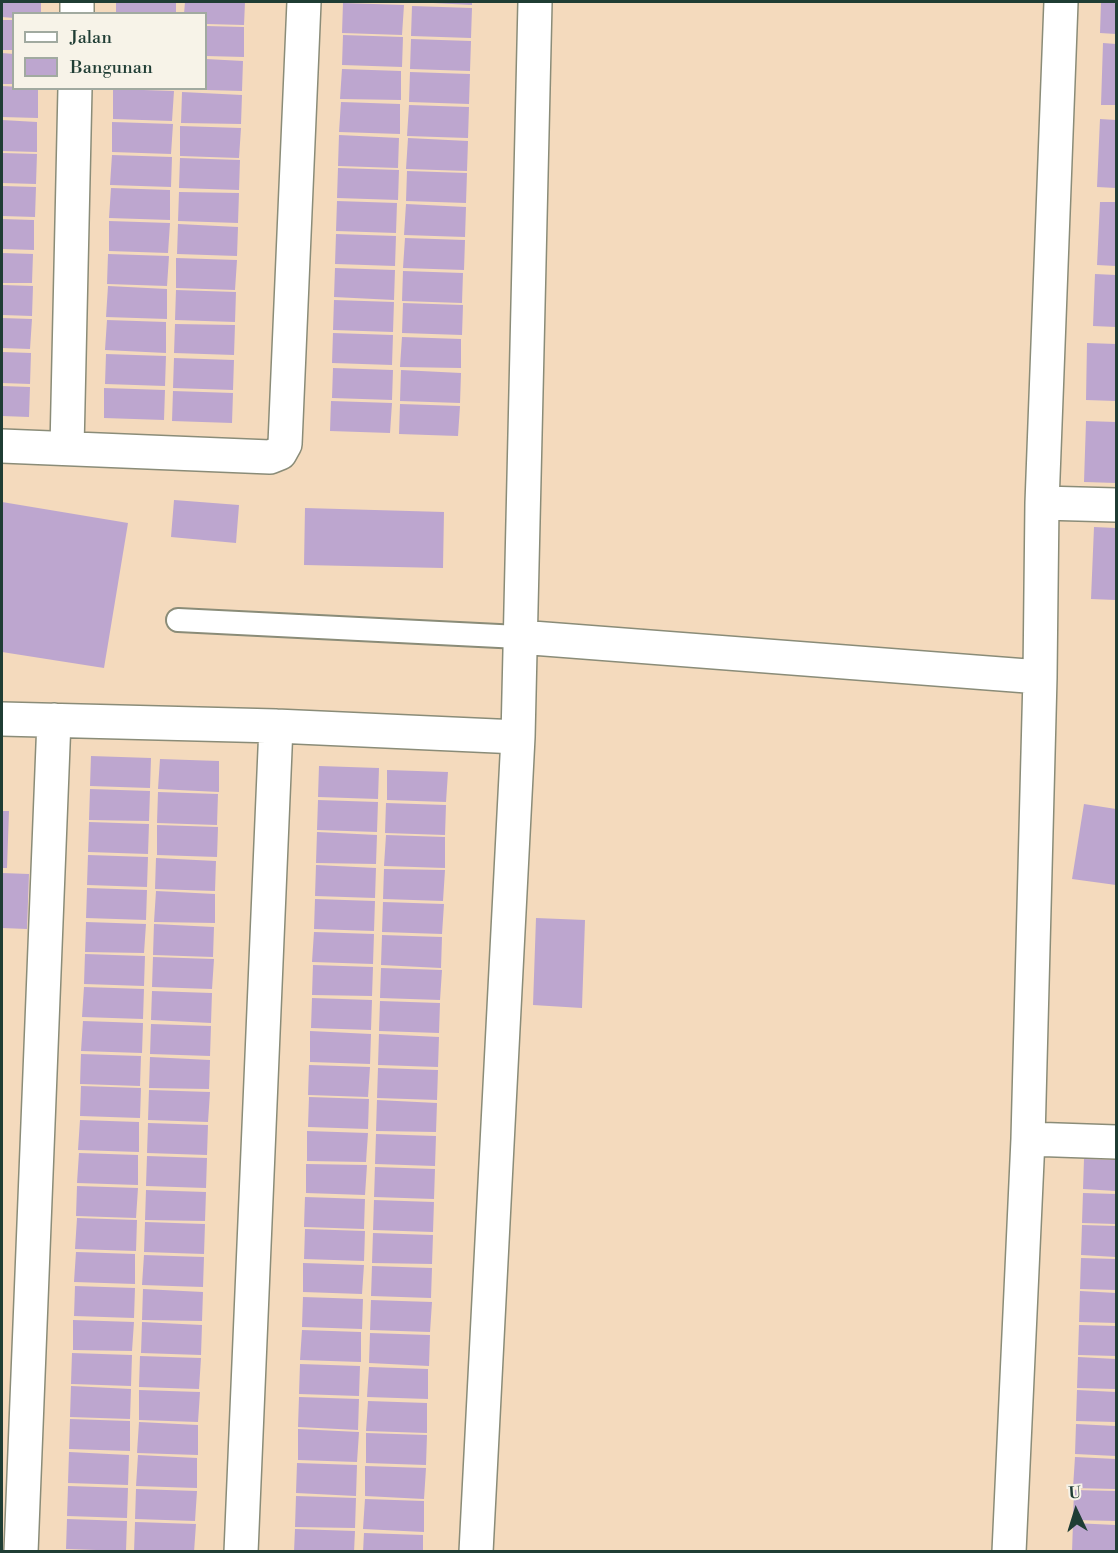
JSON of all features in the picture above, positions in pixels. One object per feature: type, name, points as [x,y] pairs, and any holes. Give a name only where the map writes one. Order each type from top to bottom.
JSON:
[{"type":"street","points":[[2,446],[270,458],[280,453],[285,444],[303,2]]},
{"type":"street","points":[[476,1551],[518,737],[535,2]]},
{"type":"street","points":[[1009,1551],[1028,1139],[1042,503],[1061,2]]},
{"type":"street","points":[[67,448],[75,90]]},
{"type":"street","points":[[1042,503],[1116,505]]},
{"type":"street","points":[[519,637],[1040,668]]},
{"type":"street","points":[[2,719],[276,726],[518,737]]},
{"type":"street","points":[[21,1551],[54,720]]},
{"type":"street","points":[[241,1551],[276,726]]},
{"type":"street","points":[[1028,1139],[1116,1142]]},
{"type":"lane","points":[[178,620],[519,637]]},
{"type":"building","points":[[2,2],[41,2],[41,12],[12,12],[12,18],[2,17]]},
{"type":"building","points":[[116,2],[176,2],[176,12],[116,12]]},
{"type":"building","points":[[185,2],[245,2],[244,25],[207,24],[207,12],[184,12]]},
{"type":"building","points":[[472,2],[472,5],[433,3]]},
{"type":"building","points":[[1101,2],[1116,2],[1116,34],[1100,33]]},
{"type":"building","points":[[343,3],[404,5],[402,35],[342,33]]},
{"type":"building","points":[[412,6],[472,8],[471,38],[411,36]]},
{"type":"building","points":[[2,20],[12,20],[12,50],[2,50]]},
{"type":"building","points":[[207,26],[244,27],[244,57],[207,56]]},
{"type":"building","points":[[343,35],[403,37],[402,67],[342,65]]},
{"type":"building","points":[[411,39],[471,41],[470,71],[410,69]]},
{"type":"building","points":[[1103,43],[1116,44],[1116,105],[1101,105]]},
{"type":"building","points":[[2,53],[12,54],[12,84],[2,84]]},
{"type":"building","points":[[207,59],[243,61],[242,91],[206,90]]},
{"type":"building","points":[[342,69],[401,71],[401,100],[340,99]]},
{"type":"building","points":[[410,72],[470,74],[469,104],[409,102]]},
{"type":"building","points":[[2,86],[12,87],[12,90],[38,90],[38,118],[2,117]]},
{"type":"building","points":[[113,90],[174,91],[172,121],[113,119]]},
{"type":"building","points":[[182,92],[242,95],[241,124],[181,123]]},
{"type":"building","points":[[341,102],[400,104],[400,134],[339,132]]},
{"type":"building","points":[[409,105],[469,107],[468,138],[407,136]]},
{"type":"building","points":[[1100,119],[1116,120],[1116,188],[1097,187]]},
{"type":"building","points":[[2,120],[37,122],[37,152],[2,151]]},
{"type":"building","points":[[112,122],[173,124],[171,154],[112,152]]},
{"type":"building","points":[[180,126],[241,128],[239,158],[180,156]]},
{"type":"building","points":[[339,135],[399,138],[398,168],[338,166]]},
{"type":"building","points":[[408,138],[468,141],[467,171],[406,169]]},
{"type":"building","points":[[2,153],[37,154],[36,184],[2,183]]},
{"type":"building","points":[[112,155],[172,157],[171,187],[110,185]]},
{"type":"building","points":[[180,158],[240,160],[239,190],[179,188]]},
{"type":"building","points":[[338,168],[399,170],[398,200],[337,198]]},
{"type":"building","points":[[407,171],[467,173],[466,203],[406,201]]},
{"type":"building","points":[[2,186],[36,187],[35,217],[2,216]]},
{"type":"building","points":[[111,188],[170,190],[170,220],[109,218]]},
{"type":"building","points":[[179,192],[239,193],[238,223],[178,221]]},
{"type":"building","points":[[337,201],[397,203],[396,233],[336,231]]},
{"type":"building","points":[[1100,202],[1116,202],[1116,266],[1097,265]]},
{"type":"building","points":[[406,204],[466,207],[465,237],[404,235]]},
{"type":"building","points":[[2,219],[34,220],[34,250],[2,249]]},
{"type":"building","points":[[109,221],[170,223],[168,253],[109,251]]},
{"type":"building","points":[[178,224],[238,227],[237,256],[177,254]]},
{"type":"building","points":[[336,234],[396,236],[395,266],[335,264]]},
{"type":"building","points":[[405,238],[465,240],[464,270],[403,268]]},
{"type":"building","points":[[2,253],[33,254],[32,283],[2,283]]},
{"type":"building","points":[[108,254],[169,256],[167,286],[107,284]]},
{"type":"building","points":[[176,258],[237,260],[235,290],[176,288]]},
{"type":"building","points":[[335,268],[395,270],[394,300],[334,297]]},
{"type":"building","points":[[403,271],[463,273],[462,303],[402,301]]},
{"type":"building","points":[[1095,274],[1116,275],[1116,327],[1093,326]]},
{"type":"building","points":[[2,285],[33,286],[32,316],[2,315]]},
{"type":"building","points":[[108,286],[167,289],[167,319],[106,317]]},
{"type":"building","points":[[176,290],[236,292],[235,322],[175,320]]},
{"type":"building","points":[[334,300],[394,302],[393,332],[333,330]]},
{"type":"building","points":[[403,303],[463,305],[462,335],[402,333]]},
{"type":"building","points":[[2,318],[32,319],[30,349],[2,348]]},
{"type":"building","points":[[107,320],[166,322],[166,353],[105,350]]},
{"type":"building","points":[[175,324],[235,325],[234,355],[174,353]]},
{"type":"building","points":[[333,333],[393,335],[392,365],[332,363]]},
{"type":"building","points":[[402,337],[461,339],[461,368],[400,367]]},
{"type":"building","points":[[1087,343],[1116,344],[1116,401],[1086,400]]},
{"type":"building","points":[[2,352],[31,353],[30,384],[2,383]]},
{"type":"building","points":[[106,354],[166,356],[165,386],[105,384]]},
{"type":"building","points":[[174,358],[234,360],[233,390],[173,388]]},
{"type":"building","points":[[333,368],[393,370],[392,400],[332,398]]},
{"type":"building","points":[[401,370],[461,373],[460,403],[400,401]]},
{"type":"building","points":[[2,386],[30,387],[29,417],[2,416]]},
{"type":"building","points":[[104,388],[165,390],[164,420],[104,418]]},
{"type":"building","points":[[173,391],[233,393],[232,423],[172,421]]},
{"type":"building","points":[[331,401],[392,403],[390,433],[330,431]]},
{"type":"building","points":[[400,404],[460,406],[458,436],[399,434]]},
{"type":"building","points":[[1086,421],[1116,422],[1116,483],[1084,482]]},
{"type":"building","points":[[174,500],[239,505],[236,543],[171,537]]},
{"type":"building","points":[[2,502],[128,523],[104,668],[2,652]]},
{"type":"building","points":[[305,508],[444,512],[443,568],[304,565]]},
{"type":"building","points":[[1094,527],[1116,528],[1116,600],[1091,599]]},
{"type":"building","points":[[91,756],[151,758],[150,788],[90,786]]},
{"type":"building","points":[[160,759],[219,761],[219,792],[158,789]]},
{"type":"building","points":[[319,766],[379,768],[378,799],[318,797]]},
{"type":"building","points":[[387,770],[448,772],[446,802],[387,800]]},
{"type":"building","points":[[90,789],[150,791],[149,821],[89,820]]},
{"type":"building","points":[[158,792],[218,794],[217,825],[157,823]]},
{"type":"building","points":[[318,800],[378,802],[377,832],[317,830]]},
{"type":"building","points":[[386,803],[446,805],[445,835],[385,833]]},
{"type":"building","points":[[1084,804],[1116,809],[1116,885],[1072,879]]},
{"type":"building","points":[[2,811],[9,811],[7,868],[2,868]]},
{"type":"building","points":[[89,822],[149,824],[148,854],[88,852]]},
{"type":"building","points":[[157,825],[218,827],[217,857],[157,855]]},
{"type":"building","points":[[317,832],[377,835],[376,864],[316,863]]},
{"type":"building","points":[[386,835],[445,837],[445,868],[384,866]]},
{"type":"building","points":[[88,855],[148,857],[147,887],[87,885]]},
{"type":"building","points":[[156,858],[216,861],[215,891],[155,889]]},
{"type":"building","points":[[316,865],[376,868],[375,898],[315,896]]},
{"type":"building","points":[[384,869],[445,870],[443,901],[383,899]]},
{"type":"building","points":[[2,873],[29,874],[27,929],[2,928]]},
{"type":"building","points":[[87,888],[147,890],[146,920],[86,918]]},
{"type":"building","points":[[156,891],[215,894],[215,923],[154,922]]},
{"type":"building","points":[[315,899],[375,901],[374,931],[314,929]]},
{"type":"building","points":[[383,902],[444,904],[442,934],[382,932]]},
{"type":"building","points":[[536,918],[585,920],[582,1008],[533,1005]]},
{"type":"building","points":[[86,922],[146,924],[144,953],[85,952]]},
{"type":"building","points":[[154,924],[214,927],[213,957],[153,955]]},
{"type":"building","points":[[314,932],[374,934],[373,964],[312,962]]},
{"type":"building","points":[[382,935],[442,937],[441,968],[381,965]]},
{"type":"building","points":[[85,954],[145,956],[144,986],[84,984]]},
{"type":"building","points":[[153,957],[214,959],[212,989],[152,987]]},
{"type":"building","points":[[313,965],[373,967],[372,996],[312,995]]},
{"type":"building","points":[[381,968],[442,970],[440,1000],[380,998]]},
{"type":"building","points":[[84,987],[144,989],[143,1019],[82,1017]]},
{"type":"building","points":[[152,991],[212,993],[211,1023],[151,1020]]},
{"type":"building","points":[[312,998],[372,1000],[371,1030],[311,1028]]},
{"type":"building","points":[[380,1001],[440,1003],[439,1033],[379,1031]]},
{"type":"building","points":[[83,1021],[143,1023],[142,1053],[81,1051]]},
{"type":"building","points":[[151,1024],[211,1026],[210,1056],[150,1054]]},
{"type":"building","points":[[310,1031],[371,1034],[370,1064],[310,1062]]},
{"type":"building","points":[[379,1034],[439,1037],[438,1067],[378,1065]]},
{"type":"building","points":[[81,1054],[141,1056],[140,1086],[80,1084]]},
{"type":"building","points":[[150,1057],[210,1060],[209,1089],[149,1088]]},
{"type":"building","points":[[309,1065],[370,1067],[368,1097],[308,1095]]},
{"type":"building","points":[[378,1068],[438,1070],[437,1100],[377,1098]]},
{"type":"building","points":[[81,1086],[141,1088],[140,1118],[80,1116]]},
{"type":"building","points":[[149,1090],[210,1092],[208,1122],[148,1120]]},
{"type":"building","points":[[309,1097],[369,1099],[368,1129],[308,1127]]},
{"type":"building","points":[[377,1100],[437,1103],[436,1132],[376,1131]]},
{"type":"building","points":[[80,1120],[139,1122],[139,1152],[78,1150]]},
{"type":"building","points":[[148,1123],[208,1125],[207,1155],[147,1153]]},
{"type":"building","points":[[307,1131],[368,1133],[366,1162],[307,1161]]},
{"type":"building","points":[[376,1134],[436,1136],[435,1166],[375,1164]]},
{"type":"building","points":[[79,1153],[138,1155],[138,1185],[77,1183]]},
{"type":"building","points":[[147,1156],[207,1158],[206,1188],[146,1186]]},
{"type":"building","points":[[1084,1159],[1116,1160],[1116,1191],[1083,1189]]},
{"type":"building","points":[[306,1164],[367,1165],[365,1195],[306,1193]]},
{"type":"building","points":[[375,1167],[435,1169],[434,1199],[374,1197]]},
{"type":"building","points":[[77,1186],[138,1188],[136,1218],[76,1216]]},
{"type":"building","points":[[146,1190],[206,1192],[205,1221],[145,1220]]},
{"type":"building","points":[[1083,1193],[1116,1194],[1116,1224],[1082,1223]]},
{"type":"building","points":[[305,1197],[365,1199],[364,1229],[304,1227]]},
{"type":"building","points":[[374,1200],[434,1202],[433,1232],[373,1230]]},
{"type":"building","points":[[77,1218],[137,1220],[136,1251],[75,1249]]},
{"type":"building","points":[[145,1222],[205,1224],[204,1254],[144,1252]]},
{"type":"building","points":[[1082,1225],[1116,1226],[1116,1257],[1081,1255]]},
{"type":"building","points":[[305,1229],[365,1231],[364,1261],[304,1259]]},
{"type":"building","points":[[373,1233],[433,1235],[432,1264],[372,1263]]},
{"type":"building","points":[[76,1252],[135,1254],[135,1284],[74,1282]]},
{"type":"building","points":[[144,1255],[204,1257],[203,1287],[142,1285]]},
{"type":"building","points":[[1081,1258],[1116,1259],[1116,1290],[1080,1289]]},
{"type":"building","points":[[303,1263],[364,1265],[362,1294],[303,1292]]},
{"type":"building","points":[[372,1266],[432,1268],[431,1298],[371,1296]]},
{"type":"building","points":[[75,1286],[135,1288],[134,1318],[74,1316]]},
{"type":"building","points":[[143,1289],[203,1292],[202,1321],[142,1320]]},
{"type":"building","points":[[1080,1291],[1116,1293],[1116,1323],[1079,1322]]},
{"type":"building","points":[[303,1297],[363,1299],[362,1329],[302,1327]]},
{"type":"building","points":[[371,1300],[432,1302],[430,1332],[370,1330]]},
{"type":"building","points":[[73,1320],[134,1322],[132,1351],[73,1350]]},
{"type":"building","points":[[142,1322],[202,1325],[201,1355],[141,1353]]},
{"type":"building","points":[[1079,1325],[1116,1326],[1116,1356],[1078,1355]]},
{"type":"building","points":[[302,1330],[361,1332],[361,1362],[300,1360]]},
{"type":"building","points":[[370,1333],[430,1335],[429,1366],[369,1363]]},
{"type":"building","points":[[72,1353],[132,1355],[131,1386],[71,1384]]},
{"type":"building","points":[[140,1356],[201,1358],[199,1389],[139,1387]]},
{"type":"building","points":[[1078,1357],[1116,1359],[1116,1389],[1077,1388]]},
{"type":"building","points":[[300,1364],[360,1366],[359,1396],[299,1394]]},
{"type":"building","points":[[369,1367],[428,1369],[428,1399],[367,1397]]},
{"type":"building","points":[[71,1386],[131,1389],[130,1419],[70,1417]]},
{"type":"building","points":[[139,1390],[200,1392],[198,1422],[139,1420]]},
{"type":"building","points":[[1077,1390],[1116,1392],[1116,1422],[1076,1421]]},
{"type":"building","points":[[299,1397],[359,1399],[358,1430],[298,1427]]},
{"type":"building","points":[[368,1401],[427,1403],[427,1433],[366,1431]]},
{"type":"building","points":[[70,1419],[130,1421],[130,1451],[69,1449]]},
{"type":"building","points":[[139,1422],[198,1425],[198,1455],[137,1453]]},
{"type":"building","points":[[1076,1424],[1116,1426],[1116,1456],[1075,1454]]},
{"type":"building","points":[[298,1429],[359,1432],[357,1462],[298,1460]]},
{"type":"building","points":[[366,1433],[427,1435],[426,1465],[366,1463]]},
{"type":"building","points":[[69,1452],[129,1455],[128,1485],[68,1483]]},
{"type":"building","points":[[138,1455],[197,1458],[197,1488],[136,1486]]},
{"type":"building","points":[[1075,1457],[1116,1459],[1116,1489],[1073,1488]]},
{"type":"building","points":[[297,1463],[357,1465],[356,1496],[296,1493]]},
{"type":"building","points":[[365,1466],[426,1468],[424,1499],[365,1496]]},
{"type":"building","points":[[68,1486],[128,1488],[127,1518],[67,1516]]},
{"type":"building","points":[[136,1489],[197,1491],[195,1521],[135,1519]]},
{"type":"building","points":[[1074,1490],[1116,1491],[1116,1521],[1073,1520]]},
{"type":"building","points":[[296,1496],[356,1498],[355,1528],[295,1527]]},
{"type":"building","points":[[365,1499],[424,1501],[424,1532],[363,1529]]},
{"type":"building","points":[[67,1519],[127,1521],[126,1551],[66,1549]]},
{"type":"building","points":[[135,1522],[196,1524],[194,1552],[134,1552]]},
{"type":"building","points":[[1073,1523],[1116,1525],[1116,1552],[1072,1552]]},
{"type":"building","points":[[295,1529],[355,1531],[354,1552],[294,1552]]},
{"type":"building","points":[[364,1533],[423,1535],[423,1552],[363,1552]]}]
